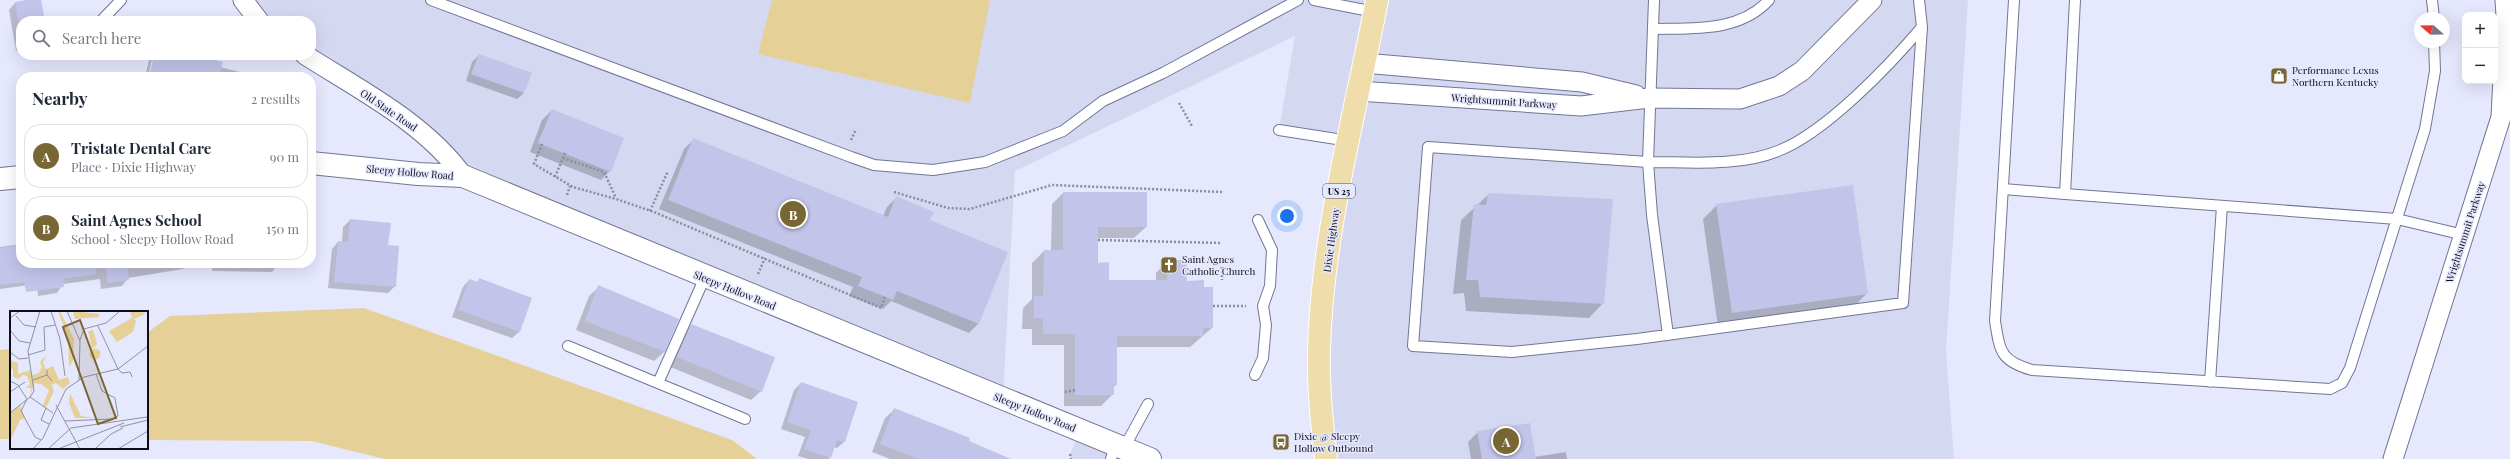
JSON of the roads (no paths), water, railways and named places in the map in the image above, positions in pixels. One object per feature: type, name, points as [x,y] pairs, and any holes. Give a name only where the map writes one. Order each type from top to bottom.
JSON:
[{"type":"main road","name":"Dixie Highway","points":[[1326,459],[1320,392],[1319,349],[1332,226],[1376,6]]},
{"type":"main road","name":"Sleepy Hollow Road","points":[[316,164],[418,174],[463,176],[1117,450],[1150,459]]},
{"type":"main road","points":[[0,179],[16,177]]},
{"type":"street","points":[[243,0],[255,16]]},
{"type":"street","name":"Wrightsummit Parkway","points":[[1358,91],[1581,106],[1649,98],[1740,99],[1778,86],[1802,71],[1872,0]]},
{"type":"street","name":"Wrightsummit Parkway","points":[[2393,459],[2501,117],[2506,16],[2505,0]]},
{"type":"street","name":"Old State Road","points":[[312,60],[425,135],[449,156],[463,176]]},
{"type":"street","name":"Wrightsummit Parkway","points":[[1364,63],[1582,82],[1649,98]]},
{"type":"lane","points":[[106,16],[121,0]]},
{"type":"lane","points":[[431,0],[857,159],[895,168],[933,170],[985,162],[1052,136],[1103,101],[1162,73],[1298,0]]},
{"type":"lane","points":[[1314,0],[1376,6]]},
{"type":"lane","points":[[1654,0],[1654,29],[1649,98],[1648,162],[1652,216],[1668,335]]},
{"type":"lane","points":[[1654,29],[1723,26],[1761,9],[1770,0]]},
{"type":"lane","points":[[1919,0],[1922,27],[1903,303],[1668,335],[1512,352],[1413,346],[1428,147],[1648,162],[1736,161],[1778,152],[1815,131],[1897,57],[1922,27]]},
{"type":"lane","points":[[2014,0],[1995,321],[2000,348],[2014,365],[2032,370],[2330,390],[2342,383],[2350,368],[2425,129],[2435,71],[2434,48]]},
{"type":"lane","points":[[2065,194],[2075,0]]},
{"type":"lane","points":[[2432,0],[2433,12]]},
{"type":"lane","points":[[1280,130],[1349,141]]},
{"type":"lane","points":[[2003,189],[2397,219],[2464,235]]},
{"type":"lane","points":[[2210,382],[2222,206]]},
{"type":"lane","points":[[1255,375],[1263,358],[1266,325],[1263,306],[1270,286],[1272,250],[1258,220]]},
{"type":"lane","points":[[658,383],[704,277]]},
{"type":"lane","points":[[568,346],[745,419]]},
{"type":"lane","points":[[1117,450],[1148,404]]},
{"type":"place","name":"Performance Lexus Northern Kentucky","points":[[2279,76]]},
{"type":"place","name":"Saint Agnes School","points":[[793,214]]},
{"type":"place","name":"Saint Agnes Catholic Church","points":[[1169,265]]},
{"type":"place","name":"Tristate Dental Care","points":[[1506,441]]},
{"type":"place","name":"Dixie @ Sleepy Hollow Outbound","points":[[1281,442]]}]
